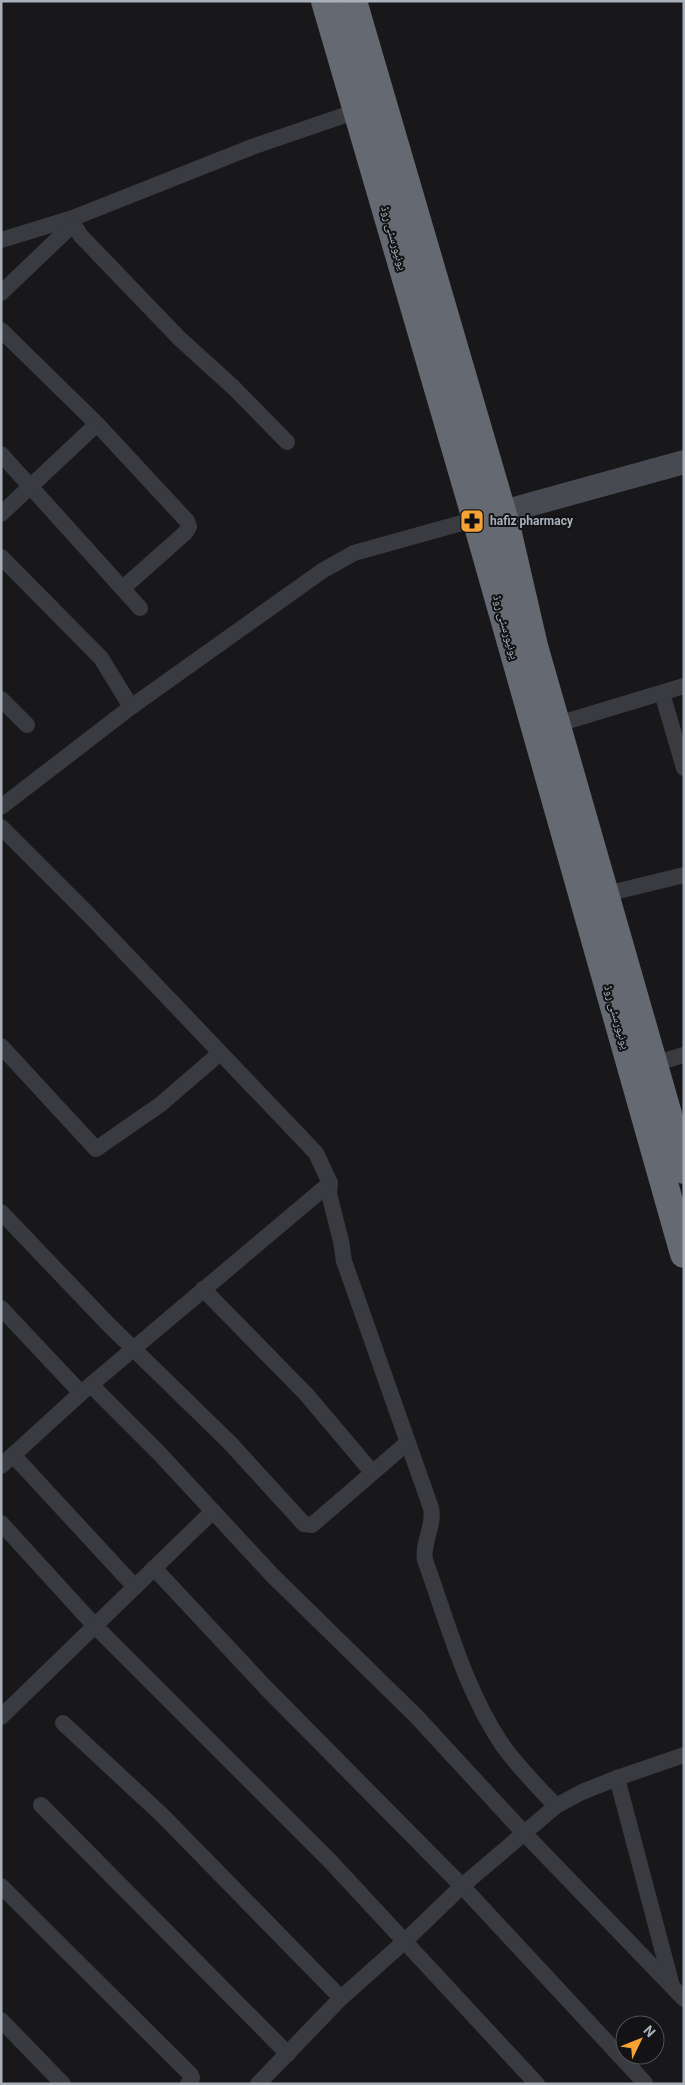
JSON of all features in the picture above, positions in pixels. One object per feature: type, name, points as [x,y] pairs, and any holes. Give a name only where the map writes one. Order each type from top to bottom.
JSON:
[{"type":"highway","name":"یونیورسٹی روڈ","points":[[325,1],[476,519],[547,728],[595,897],[674,1152]]},
{"type":"highway","name":"یونیورسٹی روڈ","points":[[353,1],[502,513],[534,646],[547,728]]},
{"type":"highway","name":"یونیورسٹی روڈ","points":[[595,897],[653,1064],[674,1152],[684,1254]]},
{"type":"street","points":[[1,240],[74,223],[252,147],[357,111]]},
{"type":"street","points":[[1,293],[74,223]]},
{"type":"street","points":[[74,223],[82,236],[179,338],[234,388],[287,442]]},
{"type":"street","points":[[1,330],[97,424],[188,521],[189,527],[123,588]]},
{"type":"street","points":[[1,514],[30,484],[97,424]]},
{"type":"street","points":[[1,454],[140,608]]},
{"type":"street","points":[[1,807],[131,707],[322,571],[354,553],[684,462]]},
{"type":"street","points":[[1,557],[100,658],[131,707]]},
{"type":"street","points":[[547,728],[684,686]]},
{"type":"street","points":[[662,693],[684,768]]},
{"type":"street","points":[[1,699],[27,725]]},
{"type":"street","points":[[1,827],[316,1152],[330,1183],[329,1194],[344,1261],[433,1517],[424,1552],[425,1560],[473,1690],[484,1714],[502,1744],[556,1806]]},
{"type":"street","points":[[595,897],[684,875]]},
{"type":"street","points":[[1,1046],[96,1149],[161,1104],[220,1053]]},
{"type":"street","points":[[653,1064],[684,1055]]},
{"type":"street","points":[[135,1587],[7,1460],[86,1389],[330,1183]]},
{"type":"street","points":[[1,1212],[134,1349],[230,1443],[304,1524],[312,1524],[408,1443]]},
{"type":"street","points":[[203,1289],[306,1394],[372,1472]]},
{"type":"street","points":[[1,1308],[86,1389],[159,1453],[272,1575],[416,1716],[524,1833],[678,1993]]},
{"type":"street","points":[[1,1717],[213,1511]]},
{"type":"street","points":[[1,1523],[95,1626],[323,1854],[406,1941],[537,2084]]},
{"type":"street","points":[[154,1568],[266,1688],[462,1886],[645,2083]]},
{"type":"street","points":[[63,1723],[162,1815],[341,1998]]},
{"type":"street","points":[[258,2084],[341,1998],[406,1941],[462,1886],[556,1806],[582,1792],[617,1778],[684,1755]]},
{"type":"street","points":[[617,1778],[678,1993]]},
{"type":"street","points":[[41,1805],[288,2054]]},
{"type":"street","points":[[1,1886],[191,2075],[192,2078],[188,2084]]},
{"type":"street","points":[[1,2020],[63,2084]]},
{"type":"place","name":"hafiz pharmacy","points":[[472,521]]}]
